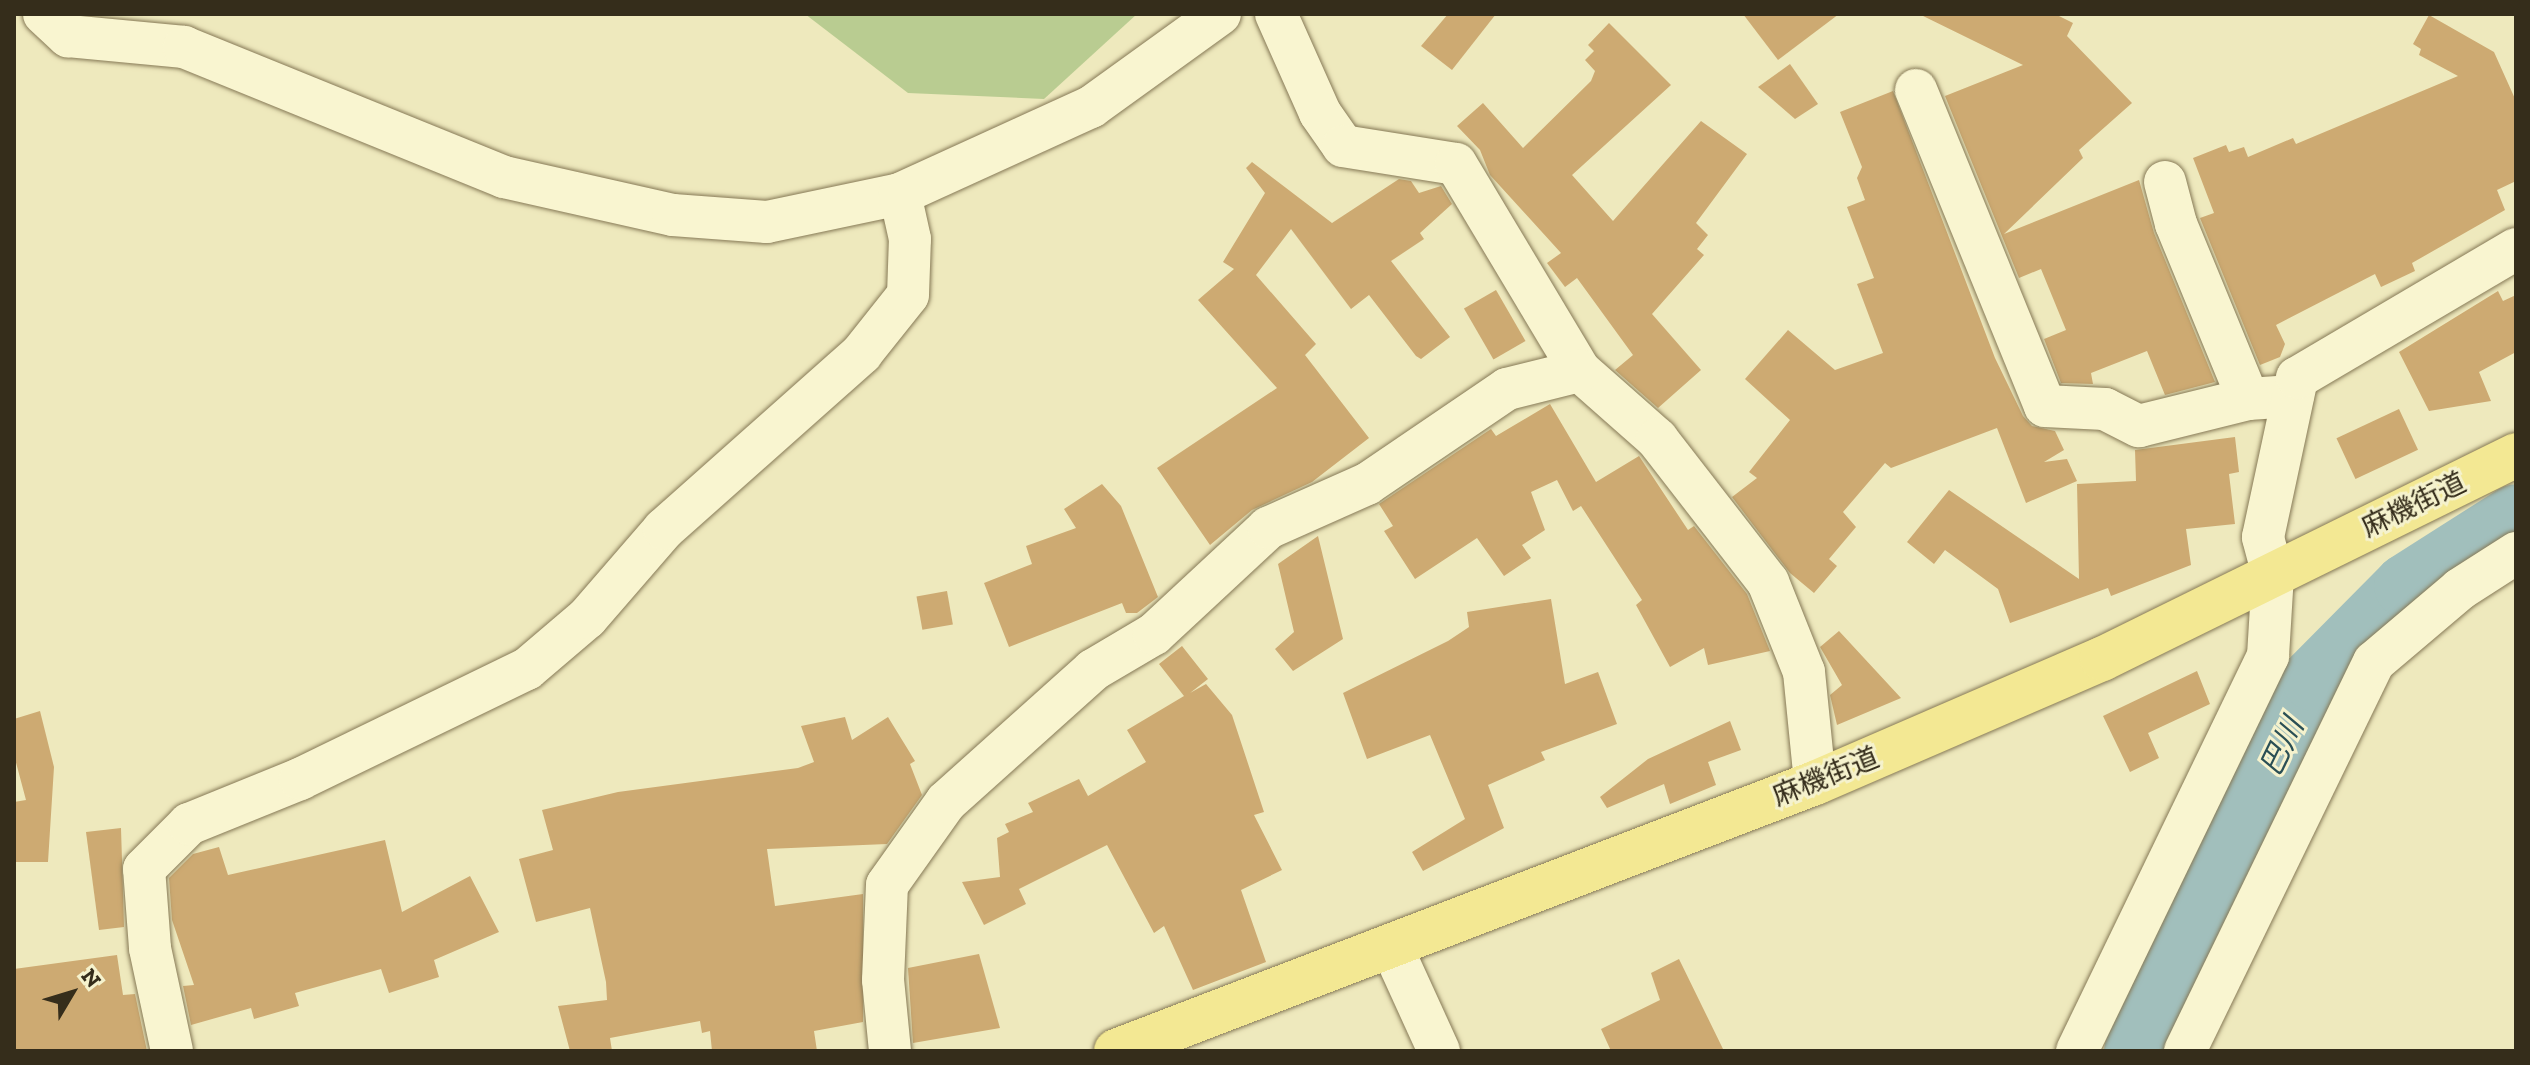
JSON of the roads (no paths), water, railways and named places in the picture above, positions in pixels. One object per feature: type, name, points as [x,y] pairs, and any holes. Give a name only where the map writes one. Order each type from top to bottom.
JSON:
[{"type":"main road","name":"麻機街道","points":[[1116,1051],[1393,950],[1815,783],[2102,659],[2516,455]]},
{"type":"street","points":[[44,14],[68,36],[184,47],[504,177],[673,215],[767,222],[900,194],[1091,107],[1220,14]]},
{"type":"street","points":[[1276,14],[1320,113],[1343,146],[1456,164],[1580,371],[1657,439],[1768,582],[1804,672],[1815,783]]},
{"type":"street","points":[[1916,90],[2045,406],[2105,409],[2139,426],[2248,399],[2293,396]]},
{"type":"street","points":[[2165,182],[2176,224],[2248,399]]},
{"type":"street","points":[[172,1051],[150,948],[144,869],[189,824],[300,779],[527,669],[587,618],[664,529],[861,354],[908,295],[910,239],[900,194]]},
{"type":"street","points":[[2077,1051],[2268,656],[2273,575],[2263,537],[2297,378],[2516,249]]},
{"type":"street","points":[[890,1051],[883,980],[887,885],[946,802],[1093,670],[1154,634],[1268,528],[1367,484],[1507,389],[1580,371]]},
{"type":"street","points":[[2185,1051],[2374,662],[2460,589],[2516,553]]},
{"type":"street","points":[[1393,950],[1439,1051]]},
{"type":"waterway","name":"巴川","points":[[2136,1051],[2314,679],[2406,586],[2516,516]]}]
